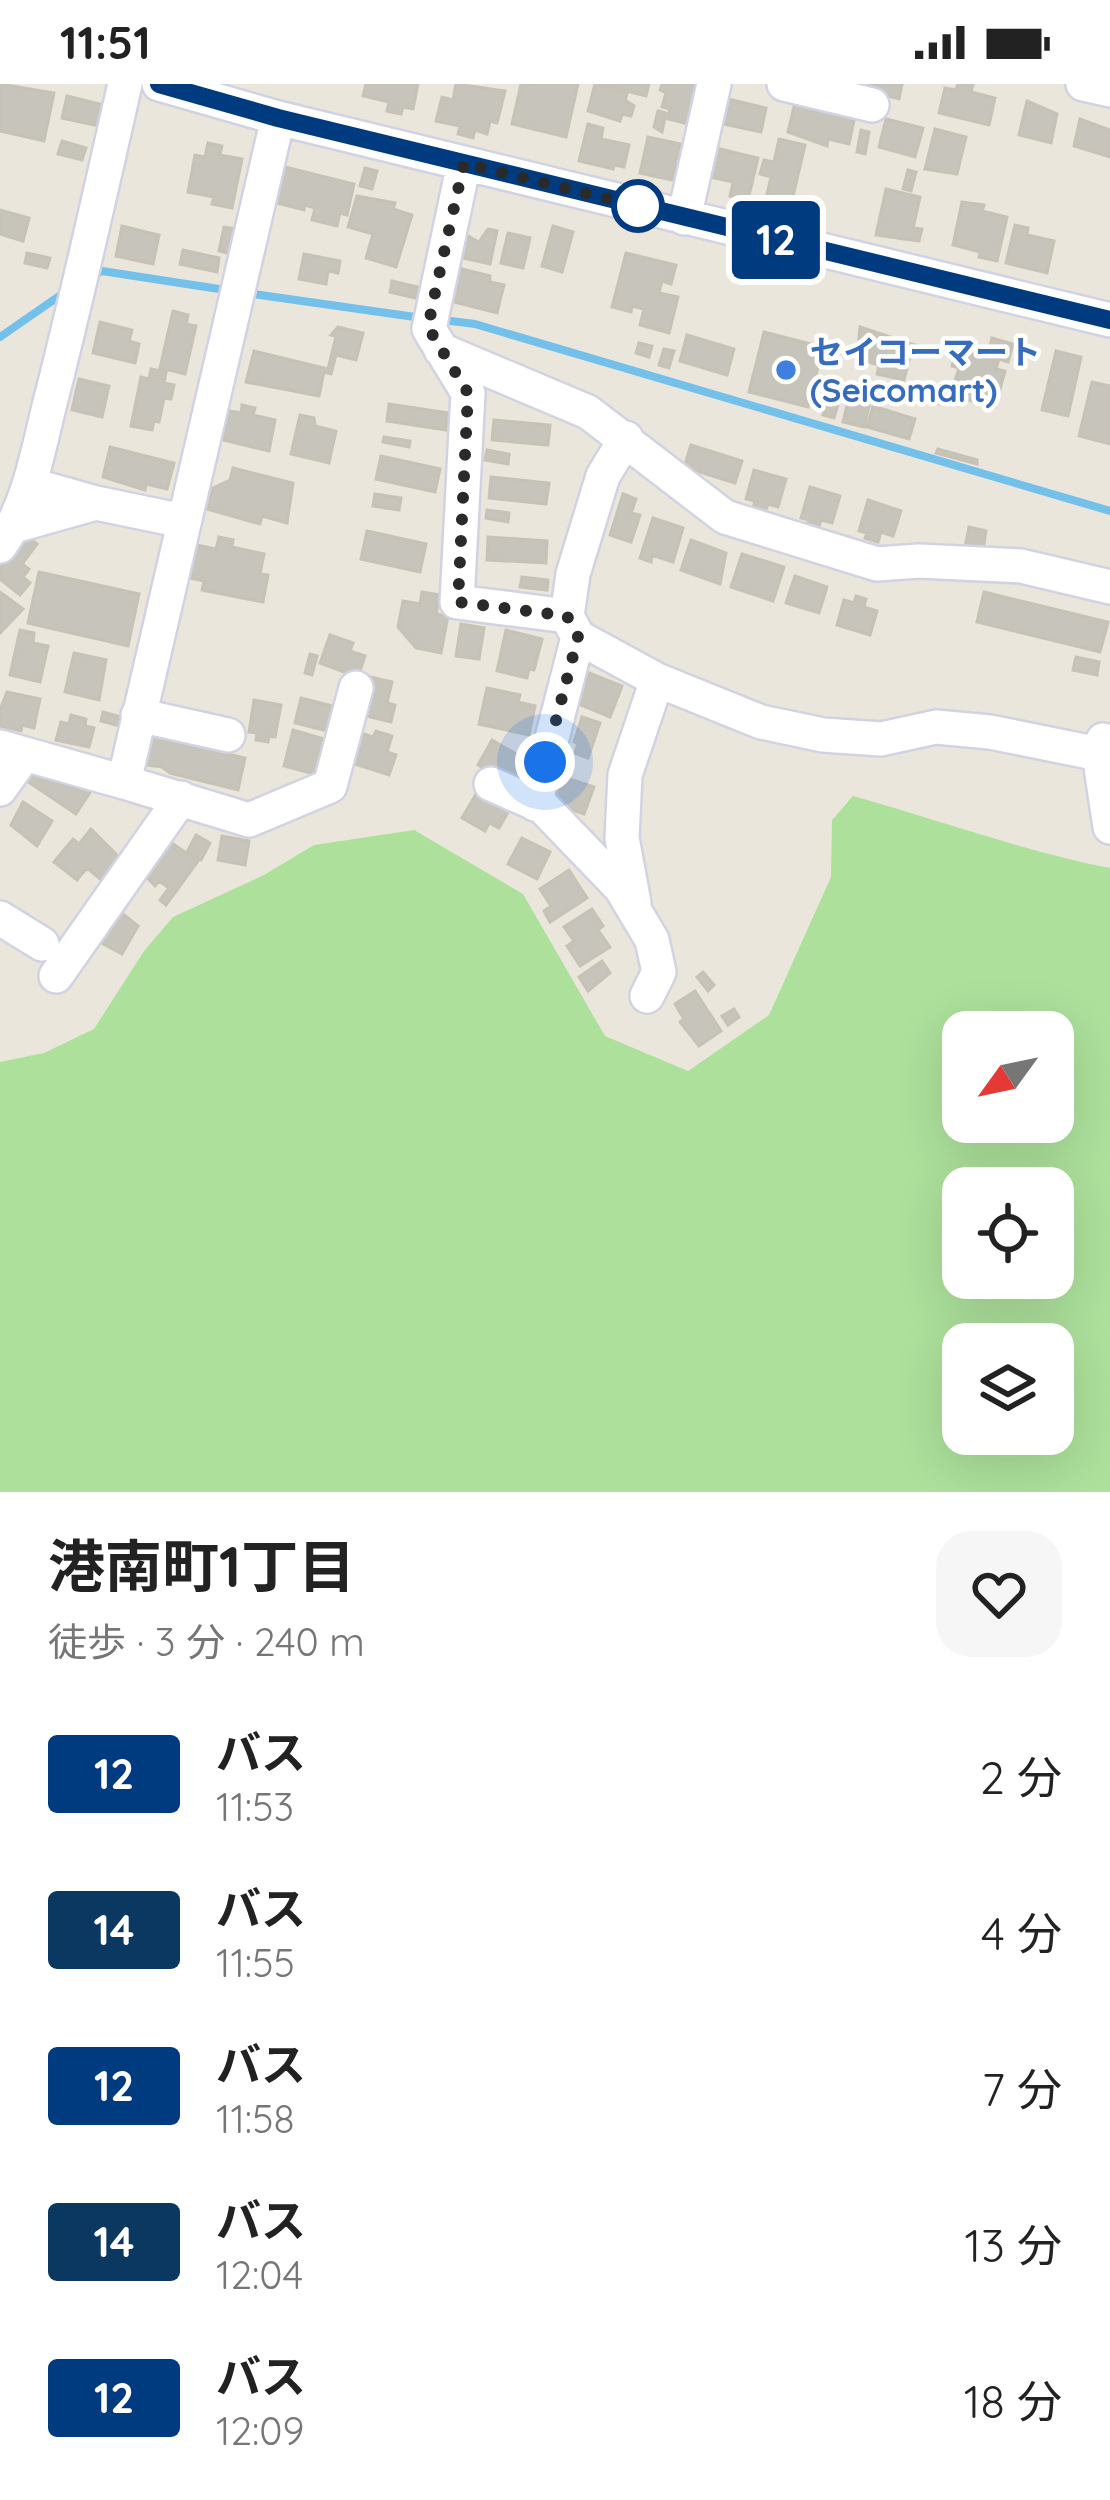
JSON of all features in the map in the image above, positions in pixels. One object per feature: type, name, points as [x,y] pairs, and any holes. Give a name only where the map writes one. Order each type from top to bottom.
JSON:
[{"type":"street","points":[[7,536],[29,484],[124,84]]},
{"type":"street","points":[[159,84],[278,118],[1110,320]]},
{"type":"street","points":[[684,218],[714,84]]},
{"type":"street","points":[[784,84],[872,105]]},
{"type":"street","points":[[1083,84],[1110,91]]},
{"type":"street","points":[[124,782],[278,118]]},
{"type":"street","points":[[464,163],[434,330],[468,393],[458,602],[572,626],[657,680],[761,722],[823,735],[881,739],[936,728],[1105,739],[1110,827]]},
{"type":"street","points":[[434,330],[588,412],[724,517],[877,564],[919,560],[1021,566],[1110,587]]},
{"type":"street","points":[[535,804],[572,626],[573,574],[602,476],[626,438]]},
{"type":"street","points":[[29,484],[183,521]]},
{"type":"street","points":[[7,536],[96,503]]},
{"type":"street","points":[[634,911],[622,838],[625,775],[657,680]]},
{"type":"street","points":[[0,789],[12,750],[249,820],[330,786],[356,688]]},
{"type":"street","points":[[138,715],[228,735]]},
{"type":"street","points":[[491,784],[543,807],[621,889],[652,940],[658,972],[646,996]]},
{"type":"street","points":[[56,976],[181,798]]},
{"type":"street","points":[[0,918],[42,944]]},
{"type":"green space","points":[[853,796],[1110,868],[1110,1492],[0,1492],[0,1062],[44,1053],[94,1029],[144,951],[173,917],[264,875],[314,845],[414,830],[523,894],[605,1036],[688,1071],[769,1015],[831,877],[832,820]]},
{"type":"building","points":[[0,84],[54,93],[44,141],[0,131]]},
{"type":"building","points":[[366,84],[418,84],[413,109],[403,107],[401,114],[387,111],[389,102],[363,96]]},
{"type":"building","points":[[456,84],[505,91],[497,123],[490,121],[487,134],[475,130],[473,138],[458,134],[460,126],[436,121],[442,97],[453,100]]},
{"type":"building","points":[[521,84],[578,84],[566,137],[512,124]]},
{"type":"building","points":[[595,84],[627,94],[625,100],[634,106],[631,116],[622,114],[620,121],[588,111]]},
{"type":"building","points":[[599,84],[649,84],[646,96]]},
{"type":"building","points":[[662,84],[699,84],[688,124],[668,119],[670,109],[662,107],[666,93],[660,90]]},
{"type":"building","points":[[843,84],[902,84],[899,99]]},
{"type":"building","points":[[958,84],[973,85],[971,92],[995,98],[989,125],[939,113],[945,88],[956,90]]},
{"type":"building","points":[[67,96],[104,105],[99,126],[62,118]]},
{"type":"building","points":[[724,98],[766,108],[761,132],[719,123]]},
{"type":"building","points":[[1027,101],[1057,114],[1051,143],[1019,135]]},
{"type":"building","points":[[795,102],[855,116],[849,144],[828,139],[827,146],[788,132]]},
{"type":"building","points":[[658,111],[666,113],[662,132],[654,127]]},
{"type":"building","points":[[886,119],[923,128],[915,157],[879,147]]},
{"type":"building","points":[[1080,119],[1110,130],[1110,157],[1074,146]]},
{"type":"building","points":[[588,124],[603,128],[601,139],[629,145],[624,167],[579,161]]},
{"type":"building","points":[[935,129],[966,137],[957,174],[925,169]]},
{"type":"building","points":[[861,130],[869,132],[865,154],[857,152]]},
{"type":"building","points":[[648,137],[680,144],[672,180],[640,173]]},
{"type":"building","points":[[779,139],[805,145],[790,209],[765,203],[771,177],[760,174],[764,160],[774,162]]},
{"type":"building","points":[[62,141],[86,148],[82,160],[58,154]]},
{"type":"building","points":[[208,143],[222,146],[220,155],[242,159],[232,208],[212,204],[214,197],[188,192],[195,155],[205,157]]},
{"type":"building","points":[[712,147],[758,158],[748,200],[730,196],[733,182],[706,176]]},
{"type":"building","points":[[285,167],[354,184],[347,215],[340,213],[337,226],[312,220],[315,208],[276,203]]},
{"type":"building","points":[[365,168],[377,171],[372,189],[360,186]]},
{"type":"building","points":[[908,170],[916,172],[911,191],[903,189]]},
{"type":"building","points":[[886,189],[920,197],[913,228],[922,229],[919,241],[876,235]]},
{"type":"building","points":[[357,196],[395,203],[393,209],[412,215],[396,267],[366,258],[373,234],[348,227]]},
{"type":"building","points":[[962,202],[984,205],[982,211],[1007,217],[997,261],[953,245]]},
{"type":"building","points":[[0,210],[29,218],[23,241],[0,234]]},
{"type":"building","points":[[1015,225],[1028,228],[1027,235],[1054,241],[1047,273],[1006,263]]},
{"type":"building","points":[[122,226],[159,235],[153,264],[116,256]]},
{"type":"building","points":[[553,226],[573,232],[562,272],[542,266]]},
{"type":"building","points":[[224,227],[235,229],[230,254],[219,251]]},
{"type":"building","points":[[488,229],[497,231],[490,264],[459,257],[464,234],[479,242]]},
{"type":"building","points":[[508,233],[530,238],[523,268],[501,263]]},
{"type":"building","points":[[183,250],[219,258],[217,272],[180,264]]},
{"type":"building","points":[[27,253],[50,258],[47,268],[25,263]]},
{"type":"building","points":[[626,253],[676,265],[671,284],[662,281],[659,293],[678,297],[669,333],[640,325],[644,309],[632,306],[631,312],[612,307]]},
{"type":"building","points":[[304,254],[340,261],[338,273],[328,271],[326,284],[299,279]]},
{"type":"building","points":[[454,267],[490,276],[490,282],[504,285],[497,313],[446,300]]},
{"type":"building","points":[[392,281],[418,287],[415,298],[390,292]]},
{"type":"building","points":[[173,311],[188,315],[186,324],[196,326],[185,374],[160,368]]},
{"type":"building","points":[[100,322],[132,330],[129,341],[139,344],[135,363],[93,353]]},
{"type":"building","points":[[338,327],[363,333],[356,360],[336,355],[331,374],[324,372],[319,396],[246,382],[254,351],[328,369],[336,336],[331,335]]},
{"type":"building","points":[[860,327],[918,346],[916,354],[911,353],[904,380],[877,374],[879,365],[857,359]]},
{"type":"building","name":"セイコーマート (Seicomart)","points":[[764,332],[823,347],[808,407],[749,392]]},
{"type":"building","points":[[687,335],[734,349],[727,375],[680,361]]},
{"type":"building","points":[[992,338],[1013,344],[1008,362],[999,359],[996,369],[1005,371],[995,407],[965,399],[968,387],[954,384],[959,368],[952,366],[959,343],[989,351]]},
{"type":"building","points":[[639,343],[652,346],[649,357],[636,353]]},
{"type":"building","points":[[664,349],[674,351],[669,368],[659,365]]},
{"type":"building","points":[[1056,351],[1081,357],[1068,416],[1042,410]]},
{"type":"building","points":[[151,369],[166,372],[164,383],[174,385],[152,430],[131,426],[141,377],[149,379]]},
{"type":"building","points":[[79,379],[109,386],[102,417],[72,410]]},
{"type":"building","points":[[1092,382],[1110,386],[1110,444],[1079,436]]},
{"type":"building","points":[[941,385],[950,388],[945,405],[936,403]]},
{"type":"building","points":[[830,391],[841,394],[834,418],[823,415]]},
{"type":"building","points":[[849,397],[870,402],[864,427],[843,422]]},
{"type":"building","points":[[389,404],[449,413],[446,430],[387,421]]},
{"type":"building","points":[[242,405],[255,408],[253,415],[275,420],[269,451],[223,440],[229,411],[241,413]]},
{"type":"building","points":[[873,406],[915,419],[909,439],[867,427]]},
{"type":"building","points":[[300,415],[314,418],[315,426],[336,431],[329,463],[291,454]]},
{"type":"building","points":[[494,420],[550,425],[548,445],[492,440]]},
{"type":"building","points":[[384,437],[410,441],[409,447],[383,442]]},
{"type":"building","points":[[691,445],[742,461],[735,483],[684,467]]},
{"type":"building","points":[[110,447],[174,463],[167,489],[146,484],[145,490],[103,477]]},
{"type":"building","points":[[938,449],[977,460],[977,464],[936,453]]},
{"type":"building","points":[[487,450],[509,454],[508,464],[485,460]]},
{"type":"building","points":[[381,456],[440,469],[435,492],[376,479]]},
{"type":"building","points":[[233,468],[293,483],[287,523],[262,516],[260,524],[207,509],[213,488],[230,480]]},
{"type":"building","points":[[754,470],[786,479],[778,507],[768,504],[765,512],[746,499]]},
{"type":"building","points":[[491,477],[549,483],[546,504],[489,498]]},
{"type":"building","points":[[810,487],[840,496],[832,523],[821,520],[818,530],[807,527],[809,520],[801,518]]},
{"type":"building","points":[[375,494],[401,498],[399,510],[373,506]]},
{"type":"building","points":[[623,494],[636,499],[631,513],[640,515],[631,542],[610,535]]},
{"type":"building","points":[[868,500],[901,511],[893,536],[881,532],[878,542],[859,531]]},
{"type":"building","points":[[487,510],[509,513],[508,522],[486,518]]},
{"type":"building","points":[[653,518],[683,528],[673,562],[652,555],[651,562],[640,558]]},
{"type":"building","points":[[969,527],[986,531],[983,551],[965,547]]},
{"type":"building","points":[[367,531],[426,544],[420,572],[361,559]]},
{"type":"building","points":[[26,535],[37,544],[22,564],[29,569],[23,577],[30,583],[20,595],[0,579],[0,568]]},
{"type":"building","points":[[219,537],[233,540],[232,547],[264,554],[260,574],[268,575],[263,602],[202,590],[204,581],[185,577],[197,545],[216,549]]},
{"type":"building","points":[[488,537],[547,541],[546,563],[487,560]]},
{"type":"building","points":[[691,540],[726,553],[720,584],[681,570]]},
{"type":"building","points":[[742,554],[784,567],[773,601],[731,587]]},
{"type":"building","points":[[39,572],[139,594],[128,646],[28,623]]},
{"type":"building","points":[[795,576],[827,587],[819,613],[786,603]]},
{"type":"building","points":[[522,577],[548,580],[547,590],[520,587]]},
{"type":"building","points":[[0,592],[23,609],[0,633]]},
{"type":"building","points":[[422,592],[440,595],[436,614],[448,616],[441,653],[416,648],[398,627],[403,601],[420,604]]},
{"type":"building","points":[[984,592],[1108,622],[1100,652],[977,622]]},
{"type":"building","points":[[856,596],[866,599],[864,607],[877,611],[870,635],[837,625],[844,600],[854,603]]},
{"type":"building","points":[[461,624],[484,628],[479,659],[456,656]]},
{"type":"building","points":[[20,630],[34,633],[33,643],[48,646],[40,682],[10,675]]},
{"type":"building","points":[[506,630],[542,639],[534,670],[529,669],[527,678],[497,671]]},
{"type":"building","points":[[330,635],[353,643],[350,651],[365,656],[358,677],[320,663]]},
{"type":"building","points":[[74,653],[106,660],[99,700],[65,692]]},
{"type":"building","points":[[310,654],[317,656],[312,675],[305,673]]},
{"type":"building","points":[[1076,657],[1099,662],[1097,675],[1073,670]]},
{"type":"building","points":[[589,673],[622,686],[610,717],[576,703]]},
{"type":"building","points":[[370,677],[392,682],[387,703],[395,705],[391,722],[362,715]]},
{"type":"building","points":[[487,688],[520,695],[518,702],[535,706],[529,735],[479,724]]},
{"type":"building","points":[[7,692],[40,699],[34,728],[22,725],[21,731],[0,726]]},
{"type":"building","points":[[301,698],[337,707],[331,732],[295,723]]},
{"type":"building","points":[[254,700],[281,705],[275,737],[269,736],[268,742],[256,740],[257,733],[249,732]]},
{"type":"building","points":[[103,712],[121,717],[119,726],[101,721]]},
{"type":"building","points":[[71,715],[86,719],[85,726],[94,728],[89,747],[56,740],[61,722],[69,724]]},
{"type":"building","points":[[582,717],[600,723],[588,758],[575,753]]},
{"type":"building","points":[[293,730],[324,739],[314,774],[284,766]]},
{"type":"building","points":[[355,731],[392,736],[387,752],[396,755],[389,775],[345,761]]},
{"type":"building","points":[[154,736],[245,758],[238,790],[140,764],[144,746],[151,747]]},
{"type":"building","points":[[492,740],[535,765],[521,790],[478,765]]},
{"type":"building","points":[[31,769],[45,778],[48,774],[91,791],[76,814],[24,779]]},
{"type":"building","points":[[563,777],[594,787],[584,814],[554,803]]},
{"type":"building","points":[[479,789],[511,807],[499,828],[489,823],[485,831],[462,818]]},
{"type":"building","points":[[23,802],[52,821],[37,846],[11,825]]},
{"type":"building","points":[[91,829],[123,861],[105,883],[87,868],[77,880],[54,862],[73,839],[79,844]]},
{"type":"building","points":[[196,835],[210,843],[201,860],[187,852]]},
{"type":"building","points":[[222,836],[249,841],[245,865],[218,860]]},
{"type":"building","points":[[522,838],[550,852],[537,879],[508,864]]},
{"type":"building","points":[[166,839],[198,861],[166,905],[160,900],[169,888],[159,881],[155,886],[142,872]]},
{"type":"building","points":[[569,870],[587,898],[550,922],[544,911],[551,906],[540,889]]},
{"type":"building","points":[[114,907],[138,926],[122,954],[96,940]]},
{"type":"building","points":[[592,909],[610,947],[580,966],[567,946],[574,941],[564,927]]},
{"type":"building","points":[[602,961],[610,973],[588,991],[579,977]]},
{"type":"building","points":[[703,972],[714,985],[708,991],[697,977]]},
{"type":"building","points":[[695,991],[721,1031],[699,1046],[680,1022],[684,1019],[675,1004]]},
{"type":"building","points":[[734,1009],[739,1017],[728,1025],[722,1016]]},
{"type":"waterway","points":[[93,276],[102,271],[232,291]]},
{"type":"waterway","points":[[0,337],[65,292]]},
{"type":"waterway","points":[[246,293],[422,318]]},
{"type":"waterway","points":[[443,320],[475,324],[1110,511]]},
{"type":"bus line","name":"12","points":[[159,84],[278,118],[1110,320]]},
{"type":"place","name":"セイコーマート (Seicomart)","points":[[786,370]]},
{"type":"route","points":[[545,762],[578,637],[567,616],[458,602],[468,393],[429,329],[431,311],[464,163],[638,206]]}]
